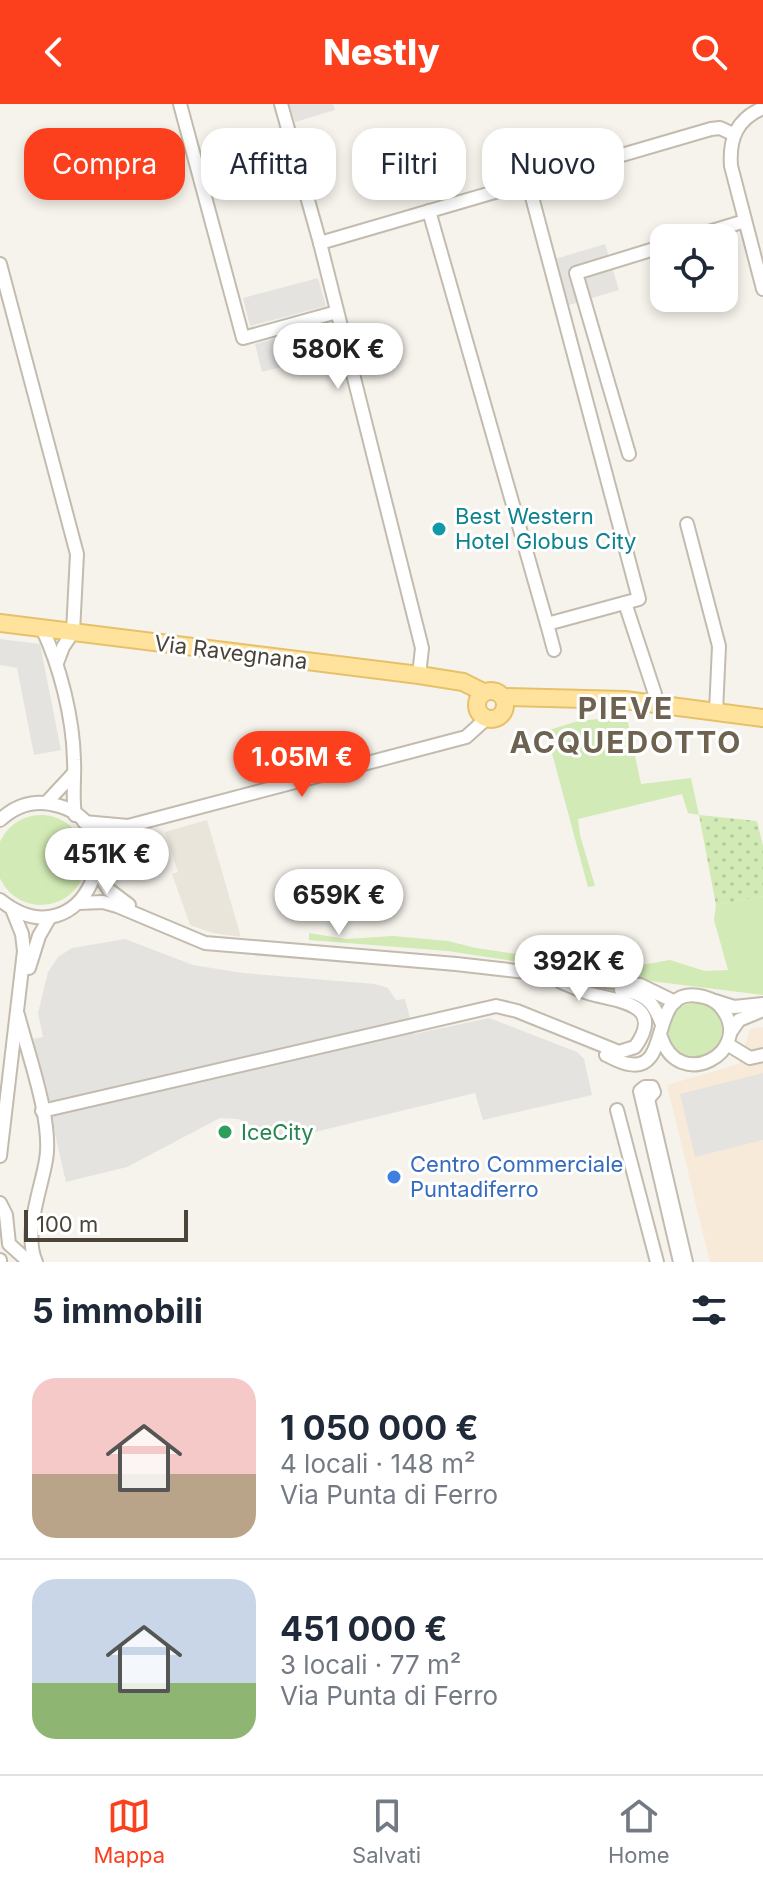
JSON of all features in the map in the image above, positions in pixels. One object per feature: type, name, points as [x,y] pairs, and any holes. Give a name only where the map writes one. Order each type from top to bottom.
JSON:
[{"type":"main road","name":"Via Ravegnana","points":[[0,623],[419,675],[463,682],[482,705],[497,691],[505,703]]},
{"type":"main road","points":[[482,705],[496,718],[505,703],[625,700],[763,718]]},
{"type":"street","points":[[180,104],[243,338],[337,312]]},
{"type":"street","points":[[281,104],[320,243],[422,648],[419,675]]},
{"type":"street","points":[[763,108],[741,122],[733,134],[730,151],[731,166],[763,289]]},
{"type":"street","points":[[624,154],[711,129],[720,128],[733,134]]},
{"type":"street","points":[[320,243],[482,195]]},
{"type":"street","points":[[533,200],[639,599],[547,624]]},
{"type":"street","points":[[429,211],[554,650]]},
{"type":"street","points":[[735,224],[745,221]]},
{"type":"street","points":[[629,454],[576,273],[650,250]]},
{"type":"street","points":[[0,264],[77,554],[73,632],[57,663]]},
{"type":"street","points":[[687,524],[719,646],[716,712]]},
{"type":"street","points":[[625,603],[655,694],[655,704]]},
{"type":"street","points":[[0,900],[30,916],[50,917],[79,903],[90,890],[97,871],[93,837],[80,819],[72,798],[73,744],[57,663],[42,628]]},
{"type":"street","points":[[0,820],[18,807],[46,803],[65,808],[80,819],[128,826],[466,737],[482,705]]},
{"type":"street","points":[[46,803],[72,775]]},
{"type":"street","points":[[97,851],[128,826]]},
{"type":"street","points":[[97,871],[116,897],[162,926]]},
{"type":"street","points":[[79,903],[103,902],[196,940],[226,946],[442,962],[640,985],[675,1002]]},
{"type":"street","points":[[0,1156],[24,951],[22,934],[12,909]]},
{"type":"street","points":[[36,1262],[29,1240],[47,1155],[47,1130],[19,1009],[39,936],[50,917]]},
{"type":"street","points":[[508,971],[636,992],[652,1003],[661,1022],[661,1037],[656,1050],[644,1061],[629,1065],[595,1051],[536,1019]]},
{"type":"street","points":[[42,1111],[496,1006],[506,1007],[619,1052],[631,1050],[640,1041],[643,1018],[628,1001],[588,993],[561,982]]},
{"type":"street","points":[[661,1022],[669,1007],[690,995],[707,997],[734,1007],[763,1007]]},
{"type":"street","points":[[714,1001],[726,1015],[728,1038],[750,1058],[763,1055]]},
{"type":"street","points":[[661,1037],[671,1055],[689,1064],[710,1061],[722,1052],[739,1020],[763,1007]]},
{"type":"street","points":[[680,1262],[640,1091],[645,1087],[652,1087],[654,1092],[648,1099],[686,1262]]},
{"type":"street","points":[[617,1110],[657,1262]]},
{"type":"street","points":[[624,1136],[648,1130]]},
{"type":"street","points":[[0,1203],[6,1215],[9,1244],[29,1262]]},
{"type":"street","points":[[647,1225],[670,1221]]},
{"type":"shaded area","points":[[289,104],[333,104],[335,110],[295,122]]},
{"type":"shaded area","points":[[605,244],[619,290],[559,308],[545,262]]},
{"type":"shaded area","points":[[318,278],[326,306],[250,326],[243,298]]},
{"type":"shaded area","points":[[330,324],[338,352],[262,372],[255,344]]},
{"type":"shaded area","points":[[0,639],[40,644],[61,750],[34,755],[17,668],[0,665]]},
{"type":"shaded area","points":[[207,820],[241,937],[213,933],[190,925],[172,874],[178,872],[165,832]]},
{"type":"shaded area","points":[[125,939],[193,965],[243,973],[375,984],[388,988],[396,1000],[405,999],[414,1034],[489,1018],[577,1052],[584,1059],[592,1095],[483,1120],[475,1093],[290,1138],[270,1134],[238,1119],[220,1118],[127,1167],[66,1182],[33,1039],[43,1037],[38,1013],[48,972],[58,957],[72,948]]},
{"type":"shaded area","points":[[763,1027],[763,1262],[710,1262],[667,1085],[739,1064],[750,1029]]},
{"type":"shaded area","points":[[763,1073],[763,1140],[695,1157],[680,1094]]},
{"type":"green space","points":[[627,718],[641,784],[691,778],[699,815],[688,813],[682,794],[578,819],[595,886],[588,887],[546,731],[578,721]]},
{"type":"green space","points":[[699,815],[757,821],[763,846],[763,896],[716,905]]},
{"type":"green space","points":[[32,816],[50,816],[66,823],[78,835],[85,851],[85,869],[78,885],[66,897],[50,904],[32,904],[16,897],[9,892],[-1,874],[-1,846],[4,835],[16,823]]},
{"type":"green space","points":[[763,896],[763,995],[448,951],[309,940],[309,933],[346,939],[393,936],[448,941],[619,969],[670,960],[705,971],[728,970],[714,920],[716,905]]},
{"type":"green space","points":[[695,1003],[714,1011],[722,1030],[714,1049],[695,1057],[676,1049],[668,1030],[676,1011]]},
{"type":"place","name":"Best Western Hotel Globus City","points":[[439,529]]},
{"type":"place","name":"IceCity","points":[[225,1132]]},
{"type":"place","name":"Centro Commerciale Puntadiferro","points":[[394,1177]]},
{"type":"district","name":"PIEVE ACQUEDOTTO","points":[[626,726]]}]
